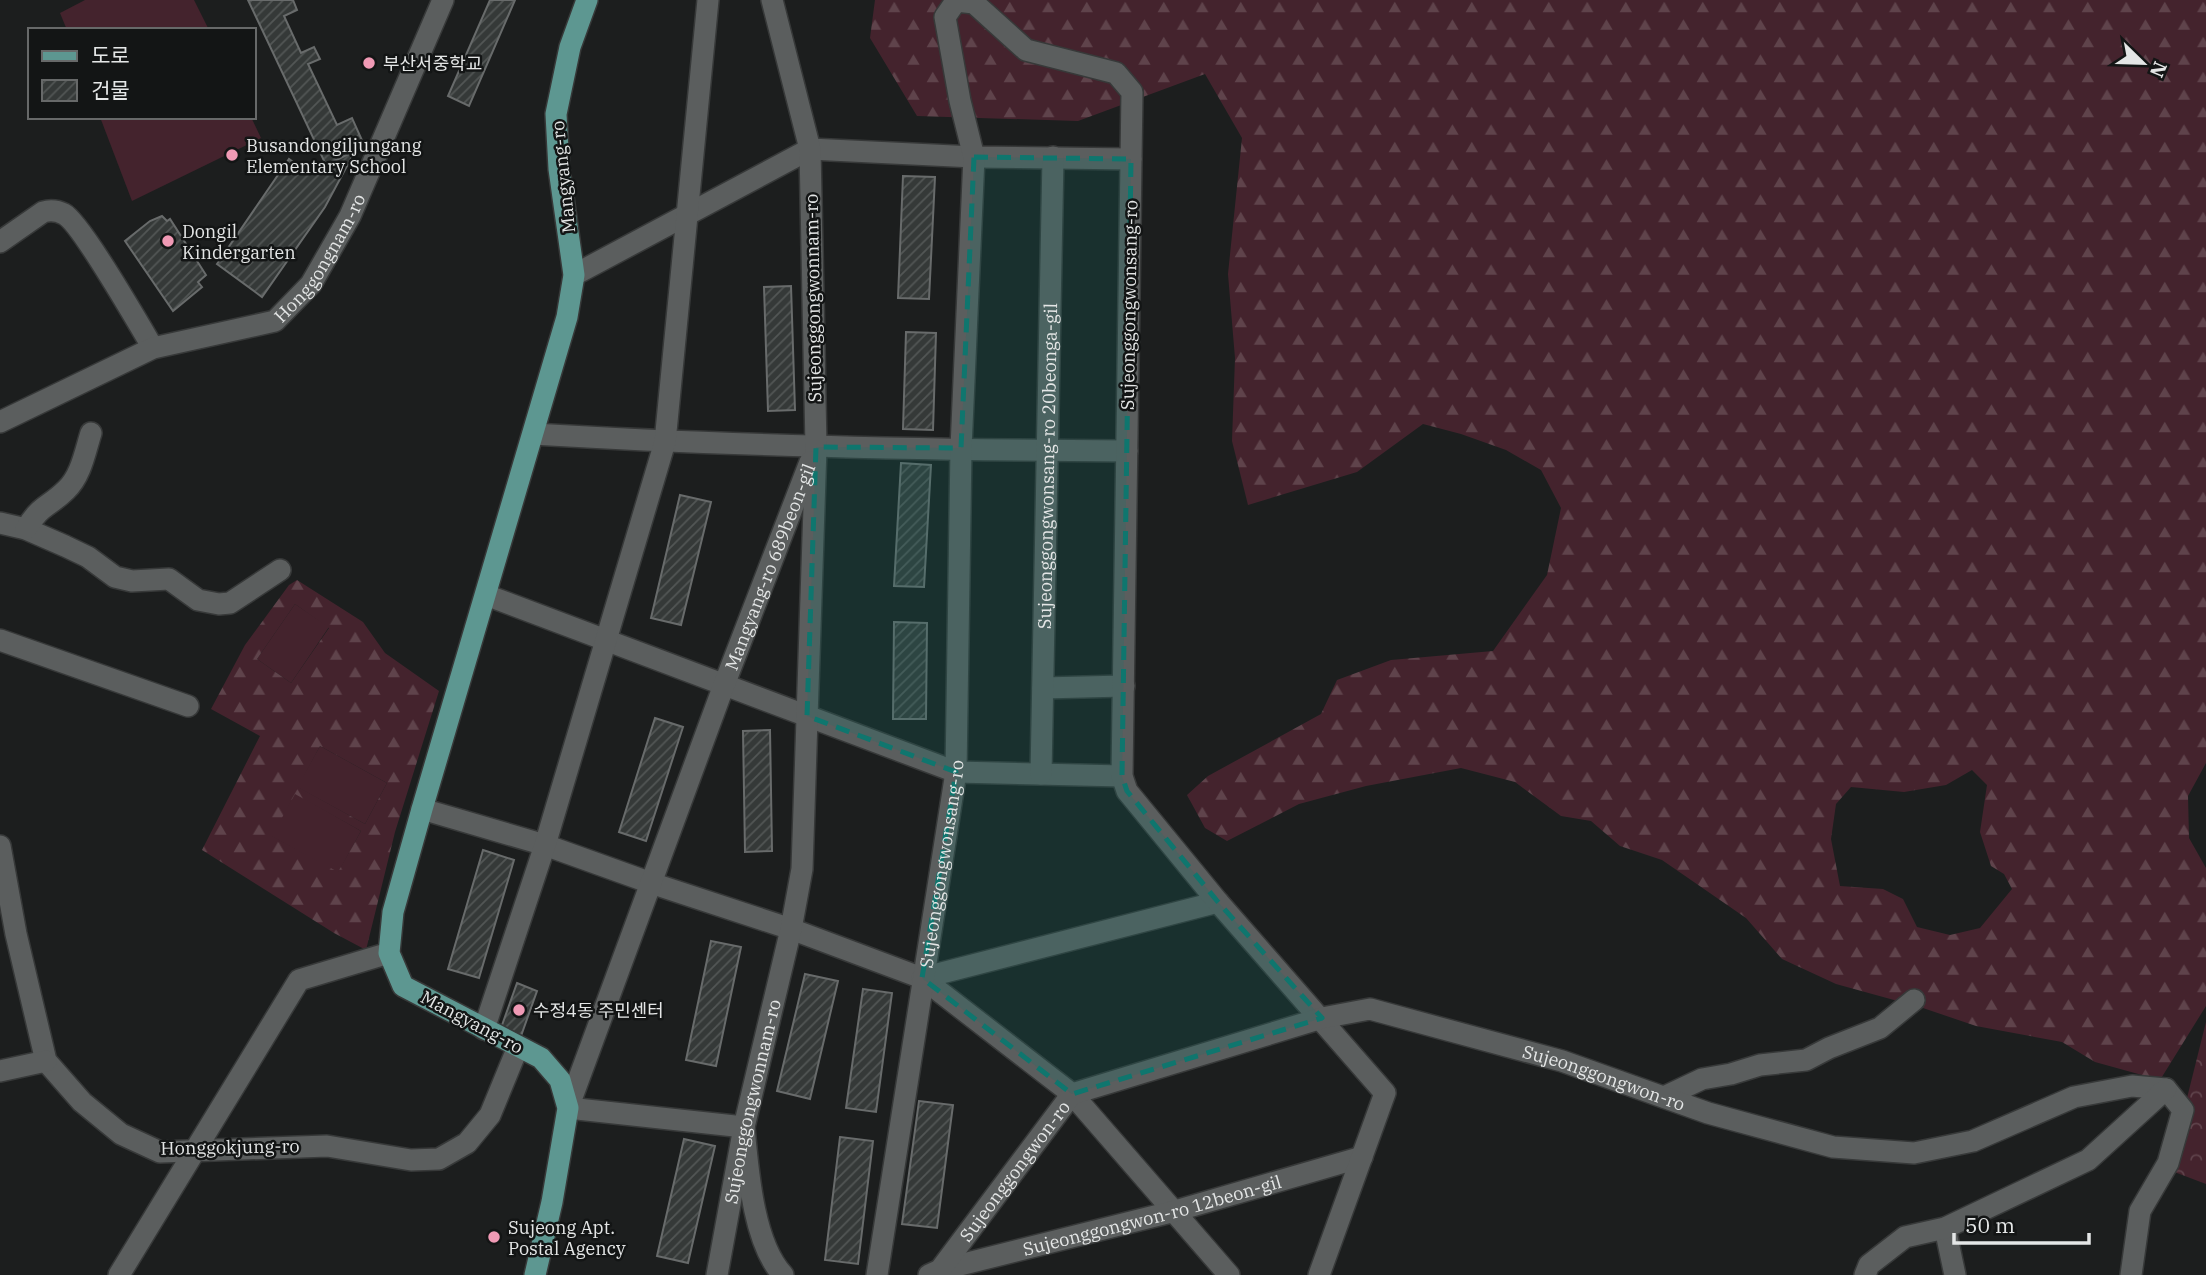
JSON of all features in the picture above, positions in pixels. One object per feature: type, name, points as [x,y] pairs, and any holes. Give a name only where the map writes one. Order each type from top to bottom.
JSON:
[{"type":"main road","name":"Mangyang-ro","points":[[535,1275],[552,1202],[568,1108],[560,1080],[541,1058],[403,986],[388,953],[393,912],[567,317],[574,275],[559,169],[556,114],[569,47],[587,0]]},
{"type":"street","name":"Honggongnam-ro","points":[[0,422],[153,348],[275,321],[311,284],[350,216],[443,0]]},
{"type":"street","points":[[484,1029],[545,845],[664,442],[708,0]]},
{"type":"street","name":"Sujeonggongwonnam-ro","points":[[717,1275],[744,1127],[791,929],[802,869],[816,447],[810,149],[772,0]]},
{"type":"street","name":"Sujeonggongwonsang-ro","points":[[877,1275],[956,772],[961,448],[974,157],[960,101],[945,17],[956,1],[974,3],[1026,51],[1116,73],[1132,92],[1122,776]]},
{"type":"street","points":[[574,275],[810,149],[974,157],[1130,159]]},
{"type":"street","name":"Sujeonggongwonsang-ro 20beonga-gil","points":[[1041,774],[1053,158]]},
{"type":"street","points":[[0,242],[43,212],[50,210],[65,214],[90,246],[153,348]]},
{"type":"street","points":[[26,529],[36,513],[66,490],[78,474],[91,433]]},
{"type":"street","points":[[533,433],[664,442],[816,447],[1127,451]]},
{"type":"street","name":"Mangyang-ro 689beon-gil","points":[[568,1108],[724,685],[816,447]]},
{"type":"street","points":[[0,523],[26,529],[88,557],[115,577],[132,581],[169,579],[198,600],[219,604],[230,603],[280,570]]},
{"type":"street","points":[[486,596],[724,685]]},
{"type":"street","points":[[0,640],[188,706]]},
{"type":"street","name":"Mangyang-ro 689beon-gil","points":[[724,685],[807,716]]},
{"type":"street","points":[[1043,688],[1124,686]]},
{"type":"street","points":[[807,716],[956,772],[1122,776],[1127,792],[1218,902],[1385,1093],[1319,1275]]},
{"type":"street","points":[[422,809],[545,845],[791,929],[922,978],[1072,1094],[1229,1275]]},
{"type":"street","name":"Honggokjung-ro","points":[[0,846],[16,934],[46,1061],[82,1102],[121,1135],[160,1152],[327,1146],[411,1160],[439,1159],[467,1143],[490,1115],[519,1047]]},
{"type":"street","points":[[922,978],[1218,902]]},
{"type":"street","points":[[119,1275],[299,980],[388,953]]},
{"type":"street","points":[[1664,1097],[1702,1079],[1760,1065],[1805,1060],[1880,1028],[1914,1000]]},
{"type":"street","name":"Sujeonggongwon-ro","points":[[934,1273],[1072,1094],[1322,1018],[1370,1009],[1562,1061],[1708,1113],[1833,1147],[1914,1153],[1973,1141],[2074,1097],[2132,1086],[2166,1089]]},
{"type":"street","points":[[0,1071],[46,1061]]},
{"type":"street","points":[[1865,1275],[1869,1265],[1905,1237],[1945,1228],[2088,1160],[2166,1089],[2183,1110],[2168,1163],[2140,1211],[2131,1275]]},
{"type":"street","points":[[568,1108],[744,1127],[753,1207],[775,1266],[783,1275]]},
{"type":"street","name":"Sujeonggongwon-ro 12beon-gil","points":[[934,1273],[1175,1211],[1362,1157]]},
{"type":"street","points":[[1945,1228],[1955,1275]]},
{"type":"highlighted area","points":[[974,157],[1131,159],[1122,776],[1127,791],[1218,902],[1322,1018],[1072,1094],[922,978],[956,772],[807,716],[816,447],[961,448]]},
{"type":"green space","points":[[85,0],[194,0],[208,28],[66,28],[60,13]]},
{"type":"green space","points":[[875,0],[2206,0],[2206,763],[2188,796],[2189,838],[2206,868],[2206,1006],[2160,1080],[2095,1062],[2062,1042],[1976,1026],[1836,984],[1782,959],[1746,918],[1662,860],[1620,846],[1591,821],[1561,816],[1515,782],[1461,768],[1366,786],[1299,804],[1227,841],[1205,828],[1187,795],[1208,776],[1321,714],[1337,680],[1391,660],[1493,651],[1547,575],[1561,508],[1541,470],[1506,450],[1423,424],[1357,472],[1248,505],[1232,441],[1235,358],[1228,274],[1242,138],[1205,74],[1078,121],[917,116],[870,38]],"holes":[[[1972,770],[1987,785],[1980,832],[1991,866],[2004,874],[2012,889],[1980,928],[1950,935],[1917,927],[1903,899],[1883,889],[1840,886],[1831,839],[1836,804],[1851,787],[1904,792],[1946,785]]]},
{"type":"green space","points":[[101,119],[252,119],[261,138],[132,201]]},
{"type":"green space","points":[[297,580],[363,622],[385,653],[439,691],[395,832],[366,950],[334,933],[202,850],[260,736],[211,709],[245,645],[289,585]],"holes":[[[295,604],[329,628],[291,683],[257,659]],[[320,746],[387,783],[365,824],[298,787]],[[295,794],[361,831],[338,872],[272,836]]]},
{"type":"green space","points":[[295,604],[329,627],[291,683],[257,659]]},
{"type":"green space","points":[[320,746],[387,783],[365,824],[297,787]]},
{"type":"green space","points":[[295,793],[361,831],[338,873],[271,836]]},
{"type":"green space","points":[[2206,1022],[2206,1184],[2169,1170]]},
{"type":"building","points":[[248,0],[293,0],[297,10],[284,16],[301,53],[314,47],[320,59],[308,64],[337,125],[352,118],[365,147],[326,165]]},
{"type":"building","points":[[490,0],[515,0],[469,106],[448,96]]},
{"type":"building","points":[[355,151],[325,207],[262,297],[217,264],[289,159],[304,170],[307,166],[326,165]]},
{"type":"building","points":[[903,176],[935,177],[929,299],[898,298]]},
{"type":"building","points":[[162,216],[167,221],[170,219],[206,275],[198,282],[202,287],[173,311],[125,241],[150,221]]},
{"type":"building","points":[[791,286],[795,410],[768,411],[764,287]]},
{"type":"building","points":[[906,332],[936,333],[933,430],[903,429]]},
{"type":"building","points":[[901,463],[931,465],[924,587],[894,586]]},
{"type":"building","points":[[680,495],[711,502],[681,625],[651,618]]},
{"type":"building","points":[[894,622],[927,623],[926,719],[893,719]]},
{"type":"building","points":[[655,718],[683,727],[646,841],[619,832]]},
{"type":"building","points":[[770,730],[772,851],[745,852],[743,731]]},
{"type":"building","points":[[483,850],[514,860],[479,978],[448,969]]},
{"type":"building","points":[[711,941],[741,947],[716,1066],[686,1060]]},
{"type":"building","points":[[805,974],[838,981],[810,1099],[777,1091]]},
{"type":"building","name":"수정4동 주민센터","points":[[517,983],[537,991],[521,1036],[501,1028]]},
{"type":"building","points":[[863,989],[892,993],[876,1112],[846,1108]]},
{"type":"building","points":[[919,1101],[953,1105],[937,1228],[902,1224]]},
{"type":"building","points":[[840,1137],[873,1141],[858,1264],[825,1260]]},
{"type":"building","points":[[684,1139],[715,1146],[688,1263],[657,1256]]},
{"type":"place","name":"부산서중학교","points":[[369,63]]},
{"type":"place","name":"Busandongiljungang Elementary School","points":[[232,155]]},
{"type":"place","name":"Dongil Kindergarten","points":[[168,241]]},
{"type":"place","name":"수정4동 주민센터","points":[[519,1010]]},
{"type":"place","name":"Sujeong Apt. Postal Agency","points":[[494,1237]]}]
